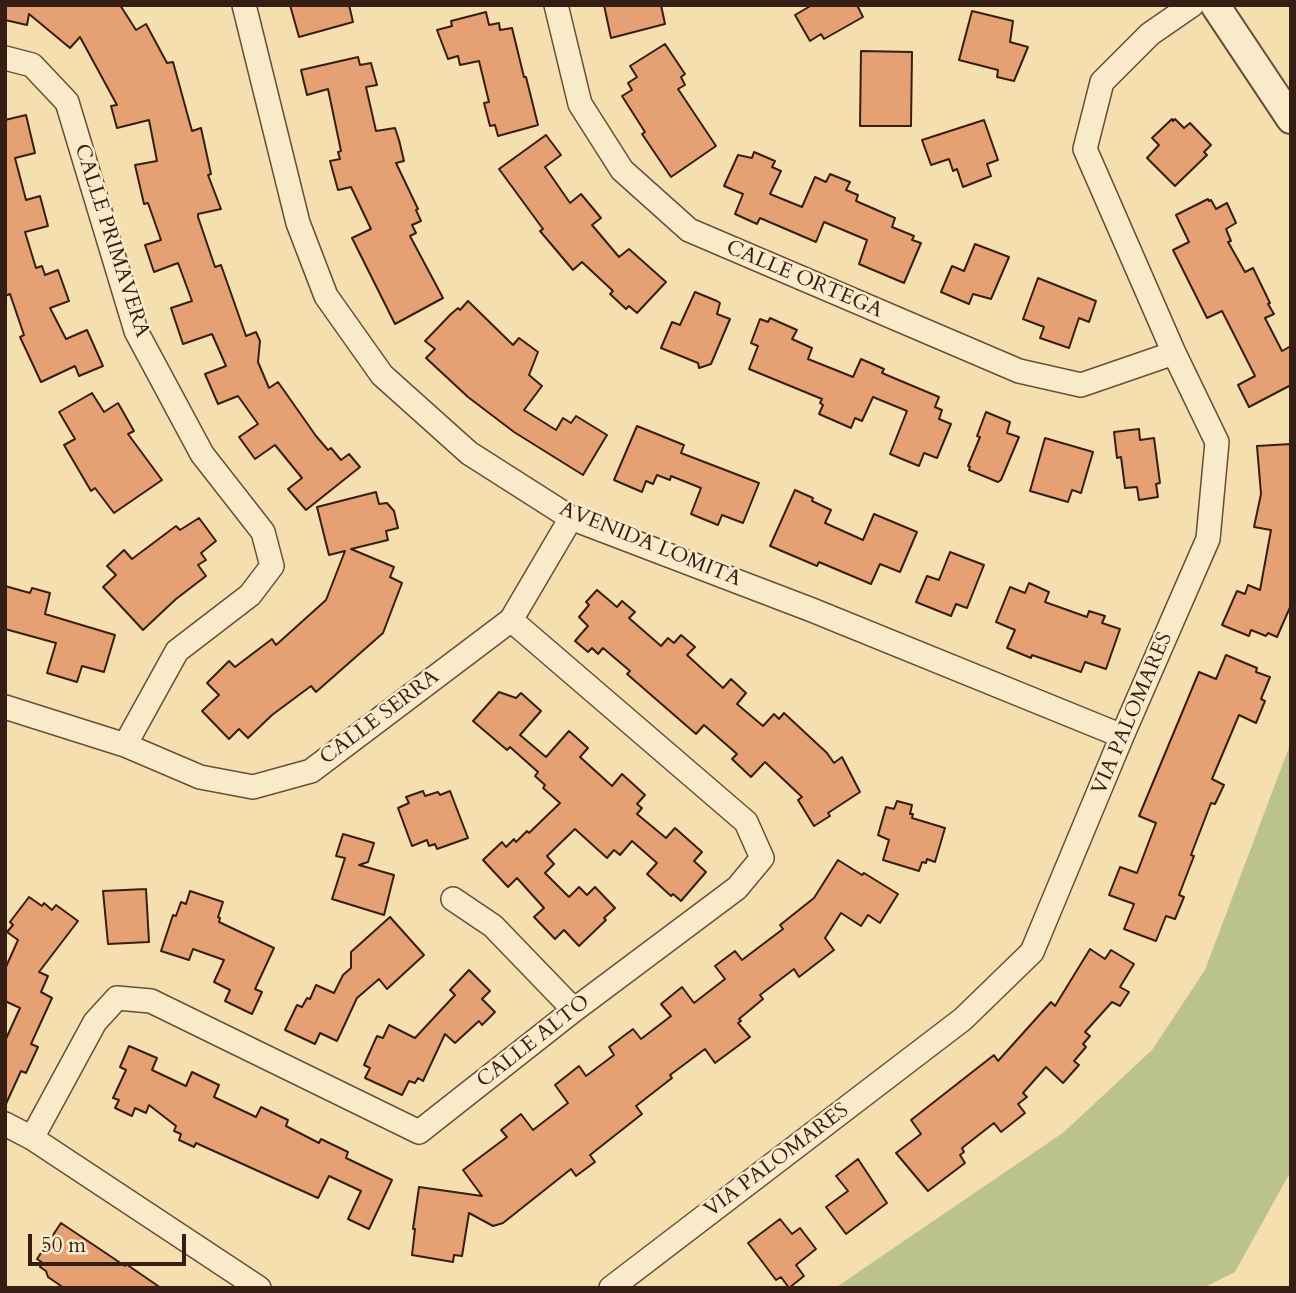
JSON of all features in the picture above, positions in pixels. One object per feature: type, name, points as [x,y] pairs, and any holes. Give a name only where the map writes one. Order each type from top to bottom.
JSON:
[{"type":"street","name":"AVENIDA LOMITA","points":[[244,5],[298,223],[326,296],[382,375],[468,453],[571,518],[812,610],[1122,737]]},
{"type":"street","name":"CALLE ORTEGA","points":[[556,5],[580,104],[622,170],[689,230],[1019,371],[1081,385],[1174,353]]},
{"type":"street","name":"VIA PALOMARES","points":[[611,1288],[963,1019],[1032,952],[1208,539],[1217,442],[1174,353],[1085,149],[1102,82],[1150,34],[1192,5]]},
{"type":"street","points":[[1215,5],[1291,119]]},
{"type":"street","name":"CALLE PRIMAVERA","points":[[5,58],[32,65],[67,102],[136,331],[202,454],[263,532],[272,566],[250,595],[177,651],[125,745]]},
{"type":"street","name":"CALLE SERRA","points":[[5,708],[125,745],[200,777],[253,787],[311,771],[511,621],[571,518]]},
{"type":"street","name":"CALLE ALTO","points":[[32,1138],[95,1022],[117,998],[151,1001],[419,1132],[574,1010],[737,888],[762,858],[746,822],[511,621]]},
{"type":"street","points":[[453,899],[493,926],[574,1010]]},
{"type":"street","points":[[5,1124],[32,1138],[259,1288]]},
{"type":"green space","points":[[1291,742],[1291,1171],[1235,1272],[1203,1288],[835,1288],[1064,1132],[1152,1050],[1205,970]]},
{"type":"building","points":[[5,5],[120,5],[136,30],[146,24],[167,63],[173,62],[192,131],[201,128],[211,174],[208,175],[221,209],[198,214],[198,217],[215,267],[221,265],[246,336],[256,332],[260,341],[258,362],[269,388],[278,382],[328,450],[331,448],[341,460],[349,454],[360,467],[306,510],[288,489],[302,478],[275,445],[255,459],[239,437],[258,424],[238,396],[218,404],[205,374],[226,366],[212,334],[183,344],[171,308],[192,301],[178,263],[154,272],[145,245],[161,240],[148,203],[144,204],[135,165],[157,161],[149,120],[117,128],[111,106],[117,105],[80,37],[70,48],[29,14],[27,25],[5,20]]},
{"type":"building","points":[[290,5],[349,5],[353,22],[299,37]]},
{"type":"building","points":[[604,5],[661,5],[665,24],[611,38]]},
{"type":"building","points":[[812,5],[857,5],[863,17],[824,39],[821,34],[810,41],[795,15]]},
{"type":"building","points":[[972,11],[1013,21],[1010,42],[1028,47],[1014,81],[997,77],[998,70],[959,60]]},
{"type":"building","points":[[486,12],[489,25],[499,23],[500,30],[512,28],[538,125],[498,136],[495,125],[490,126],[484,103],[489,102],[479,61],[460,65],[458,56],[448,59],[437,30],[452,26],[451,21]]},
{"type":"building","points":[[665,44],[685,74],[681,77],[685,85],[678,89],[716,146],[671,177],[642,134],[645,132],[622,96],[632,90],[628,83],[637,77],[630,66]]},
{"type":"building","points":[[861,51],[912,52],[911,126],[860,126]]},
{"type":"building","points":[[358,57],[360,65],[371,63],[377,85],[366,87],[376,131],[395,128],[404,161],[396,163],[421,221],[412,225],[416,233],[410,236],[443,298],[395,324],[352,238],[371,229],[351,187],[338,190],[330,161],[340,159],[338,152],[341,151],[328,89],[307,95],[301,70]]},
{"type":"building","points":[[26,115],[35,153],[15,158],[26,200],[40,196],[48,226],[25,232],[36,268],[42,266],[45,275],[58,270],[69,301],[50,308],[66,339],[87,330],[103,366],[79,376],[75,366],[41,382],[20,337],[24,335],[10,294],[5,296],[5,120]]},
{"type":"building","points":[[1172,119],[1184,128],[1190,123],[1211,145],[1204,152],[1207,155],[1175,186],[1147,158],[1159,145],[1152,138]]},
{"type":"building","points":[[984,120],[998,160],[987,164],[991,176],[963,187],[957,169],[953,171],[949,159],[931,165],[922,140]]},
{"type":"building","points":[[546,135],[561,155],[545,167],[570,203],[581,194],[601,218],[592,225],[619,257],[629,249],[666,282],[637,313],[629,306],[626,309],[610,294],[613,291],[582,262],[573,270],[540,231],[543,229],[499,169]]},
{"type":"building","points":[[754,152],[775,161],[772,167],[781,171],[770,194],[802,207],[815,177],[826,182],[830,174],[850,182],[846,190],[858,195],[856,201],[895,218],[892,227],[914,236],[912,240],[921,243],[904,283],[859,264],[867,240],[824,222],[816,242],[760,218],[757,224],[735,214],[743,194],[724,186],[738,155],[752,158]]},
{"type":"building","points":[[1208,199],[1216,209],[1227,203],[1236,223],[1226,229],[1231,241],[1228,242],[1245,272],[1253,268],[1274,314],[1265,318],[1282,351],[1291,346],[1291,385],[1249,407],[1238,385],[1255,376],[1222,311],[1207,318],[1173,250],[1189,242],[1176,215]]},
{"type":"building","points":[[975,244],[1009,257],[991,299],[973,294],[969,304],[941,292],[952,266],[964,271]]},
{"type":"building","points":[[1038,278],[1096,301],[1089,322],[1079,318],[1069,348],[1040,338],[1044,327],[1023,319]]},
{"type":"building","points":[[695,292],[720,303],[717,314],[730,319],[711,364],[699,368],[698,363],[661,348],[672,322],[680,325]]},
{"type":"building","points":[[468,301],[513,345],[519,338],[538,352],[529,375],[542,386],[524,410],[556,430],[563,418],[571,423],[576,416],[607,435],[583,475],[514,432],[468,397],[426,358],[435,349],[425,341]]},
{"type":"building","points":[[770,318],[797,330],[792,339],[812,348],[808,359],[853,377],[861,359],[884,369],[882,373],[939,397],[935,407],[942,410],[939,419],[951,424],[937,458],[924,453],[919,466],[890,454],[907,411],[873,397],[862,421],[855,418],[851,428],[819,414],[823,405],[820,403],[822,399],[749,369],[758,346],[751,343],[760,319],[768,322]]},
{"type":"building","points":[[92,393],[104,412],[118,403],[134,431],[128,434],[162,480],[114,513],[95,488],[91,491],[64,445],[75,439],[59,412]]},
{"type":"building","points":[[986,412],[1010,422],[1007,433],[1019,437],[998,482],[969,470],[968,466],[980,437],[977,436]]},
{"type":"building","points":[[637,426],[684,445],[681,453],[759,483],[743,523],[722,515],[718,525],[691,514],[701,488],[671,476],[670,480],[657,475],[653,484],[646,481],[642,492],[614,480]]},
{"type":"building","points":[[1139,429],[1140,440],[1154,438],[1160,483],[1156,484],[1158,497],[1139,500],[1137,487],[1125,488],[1114,432]]},
{"type":"building","points":[[1045,438],[1093,452],[1081,493],[1072,490],[1068,502],[1030,491]]},
{"type":"building","points":[[1291,444],[1291,605],[1277,637],[1251,630],[1249,636],[1222,625],[1237,591],[1245,594],[1248,585],[1260,590],[1271,530],[1254,527],[1261,494],[1257,446]]},
{"type":"building","points":[[795,490],[831,510],[825,523],[863,540],[874,514],[917,532],[900,572],[880,564],[871,584],[819,562],[817,566],[770,546]]},
{"type":"building","points":[[376,492],[379,504],[387,503],[394,511],[398,528],[386,531],[388,540],[351,549],[394,567],[390,577],[402,583],[383,633],[316,692],[311,686],[272,715],[248,738],[239,729],[229,739],[202,711],[219,695],[207,683],[229,661],[235,667],[272,639],[276,645],[326,600],[345,551],[329,555],[317,507]]},
{"type":"building","points":[[199,518],[216,541],[201,553],[206,560],[198,565],[206,576],[143,630],[103,587],[116,575],[107,566],[124,550],[132,559],[176,526],[180,530]]},
{"type":"building","points":[[950,552],[984,565],[967,608],[956,604],[951,616],[916,602],[927,576],[939,580]]},
{"type":"building","points":[[1029,583],[1049,592],[1045,602],[1087,617],[1089,611],[1105,616],[1102,623],[1120,629],[1106,669],[1085,662],[1081,672],[1032,655],[1031,658],[1007,648],[1015,630],[996,622],[1010,587],[1025,593]]},
{"type":"building","points":[[5,586],[30,593],[32,588],[50,593],[45,614],[115,635],[104,672],[82,666],[77,682],[47,673],[56,643],[5,629]]},
{"type":"building","points":[[597,590],[617,607],[622,601],[635,612],[629,618],[661,646],[668,638],[674,643],[681,635],[695,647],[687,655],[723,688],[731,679],[746,693],[737,704],[763,726],[774,714],[779,719],[784,713],[827,753],[834,763],[842,757],[860,792],[828,813],[830,816],[814,826],[798,800],[802,797],[765,762],[751,777],[732,759],[737,754],[704,725],[696,734],[627,674],[630,671],[603,648],[598,654],[592,648],[588,652],[575,641],[588,626],[579,617],[589,605],[586,602]]},
{"type":"building","points":[[1226,655],[1257,668],[1256,672],[1270,677],[1261,699],[1265,701],[1256,723],[1239,715],[1212,779],[1224,785],[1215,804],[1211,803],[1191,855],[1194,856],[1179,895],[1184,897],[1175,919],[1166,916],[1156,941],[1124,929],[1134,904],[1109,895],[1120,867],[1137,873],[1156,823],[1139,816],[1199,672],[1216,679]]},
{"type":"building","points":[[499,692],[516,698],[521,693],[541,711],[520,735],[546,757],[569,731],[588,748],[580,757],[612,786],[622,774],[645,795],[637,804],[642,808],[637,814],[666,838],[675,828],[702,852],[694,861],[706,872],[681,901],[673,894],[671,896],[647,874],[657,863],[632,841],[620,855],[614,850],[607,858],[575,829],[547,856],[554,864],[545,873],[569,897],[579,887],[587,895],[595,887],[615,908],[579,946],[564,930],[555,939],[534,917],[544,908],[517,878],[508,887],[483,860],[502,842],[506,847],[527,831],[529,833],[560,803],[543,788],[545,785],[535,776],[538,772],[510,747],[507,750],[473,721]]},
{"type":"building","points":[[423,791],[425,796],[450,791],[468,838],[437,849],[435,844],[429,846],[427,840],[412,846],[398,808],[409,803],[406,797]]},
{"type":"building","points":[[897,801],[912,805],[912,818],[945,828],[935,862],[927,859],[926,863],[922,862],[919,871],[883,860],[889,840],[878,835],[886,807],[894,809]]},
{"type":"building","points":[[343,834],[374,843],[368,862],[359,865],[394,875],[384,915],[332,899],[345,858],[336,856]]},
{"type":"building","points":[[838,860],[898,894],[880,923],[868,915],[861,926],[841,913],[825,938],[834,950],[799,977],[794,969],[760,995],[763,999],[739,1019],[741,1021],[738,1023],[750,1037],[715,1063],[705,1049],[670,1075],[672,1078],[636,1106],[642,1114],[590,1155],[595,1162],[576,1176],[571,1169],[503,1223],[493,1226],[469,1213],[462,1256],[454,1255],[453,1262],[412,1255],[419,1187],[482,1196],[463,1170],[507,1137],[501,1130],[521,1114],[533,1130],[568,1103],[555,1085],[579,1066],[586,1076],[614,1055],[609,1047],[633,1029],[641,1039],[671,1016],[661,1004],[682,987],[694,1003],[725,979],[715,966],[735,951],[742,960],[783,929],[780,925],[814,898]]},
{"type":"building","points":[[146,889],[149,942],[108,944],[103,891]]},
{"type":"building","points":[[190,891],[223,902],[219,922],[274,948],[255,989],[262,992],[252,1014],[225,1001],[230,990],[214,982],[224,960],[193,949],[189,960],[161,951],[173,915],[176,916],[181,902],[186,904]]},
{"type":"building","points":[[29,897],[42,906],[44,903],[52,910],[56,905],[78,921],[39,972],[48,976],[41,992],[52,998],[31,1044],[38,1047],[26,1073],[21,1071],[5,1106],[5,1041],[20,1008],[5,1001],[5,969],[18,940],[7,932],[13,925],[10,922]]},
{"type":"building","points":[[390,917],[424,955],[387,989],[379,979],[357,998],[337,1041],[320,1033],[315,1044],[285,1030],[297,1005],[302,1007],[307,998],[310,999],[316,985],[334,993],[343,975],[351,968],[351,952]]},
{"type":"building","points":[[1090,949],[1105,959],[1111,950],[1134,964],[1120,987],[1129,992],[1120,1006],[1112,1002],[1085,1032],[1090,1036],[1083,1044],[1086,1047],[1074,1061],[1079,1065],[1063,1083],[1046,1067],[1023,1093],[1027,1097],[1018,1104],[1025,1113],[1001,1132],[994,1123],[962,1148],[964,1152],[960,1155],[965,1163],[928,1191],[896,1153],[921,1134],[911,1120],[994,1055],[998,1061],[1051,1002],[1055,1006]]},
{"type":"building","points":[[469,970],[490,991],[482,999],[495,1012],[482,1025],[479,1021],[455,1043],[445,1034],[423,1081],[418,1078],[415,1083],[409,1081],[402,1095],[365,1078],[370,1068],[364,1065],[377,1036],[383,1038],[389,1025],[415,1038],[455,995],[450,990]]},
{"type":"building","points":[[129,1046],[157,1058],[152,1070],[186,1086],[192,1072],[219,1085],[214,1097],[256,1117],[261,1107],[288,1120],[286,1126],[319,1143],[321,1139],[348,1152],[346,1158],[392,1180],[369,1229],[348,1219],[361,1191],[329,1176],[318,1198],[196,1143],[194,1147],[179,1140],[181,1134],[174,1131],[176,1126],[149,1105],[146,1113],[135,1108],[132,1116],[115,1108],[119,1100],[113,1098],[126,1070],[120,1067]]},
{"type":"building","points":[[858,1159],[887,1203],[846,1234],[826,1207],[848,1191],[836,1176]]},
{"type":"building","points":[[780,1219],[792,1234],[800,1228],[816,1249],[796,1265],[804,1276],[789,1288],[781,1277],[776,1280],[748,1243]]},
{"type":"building","points":[[61,1223],[161,1288],[64,1288],[48,1277],[46,1271],[40,1267],[43,1263],[37,1259]]}]
